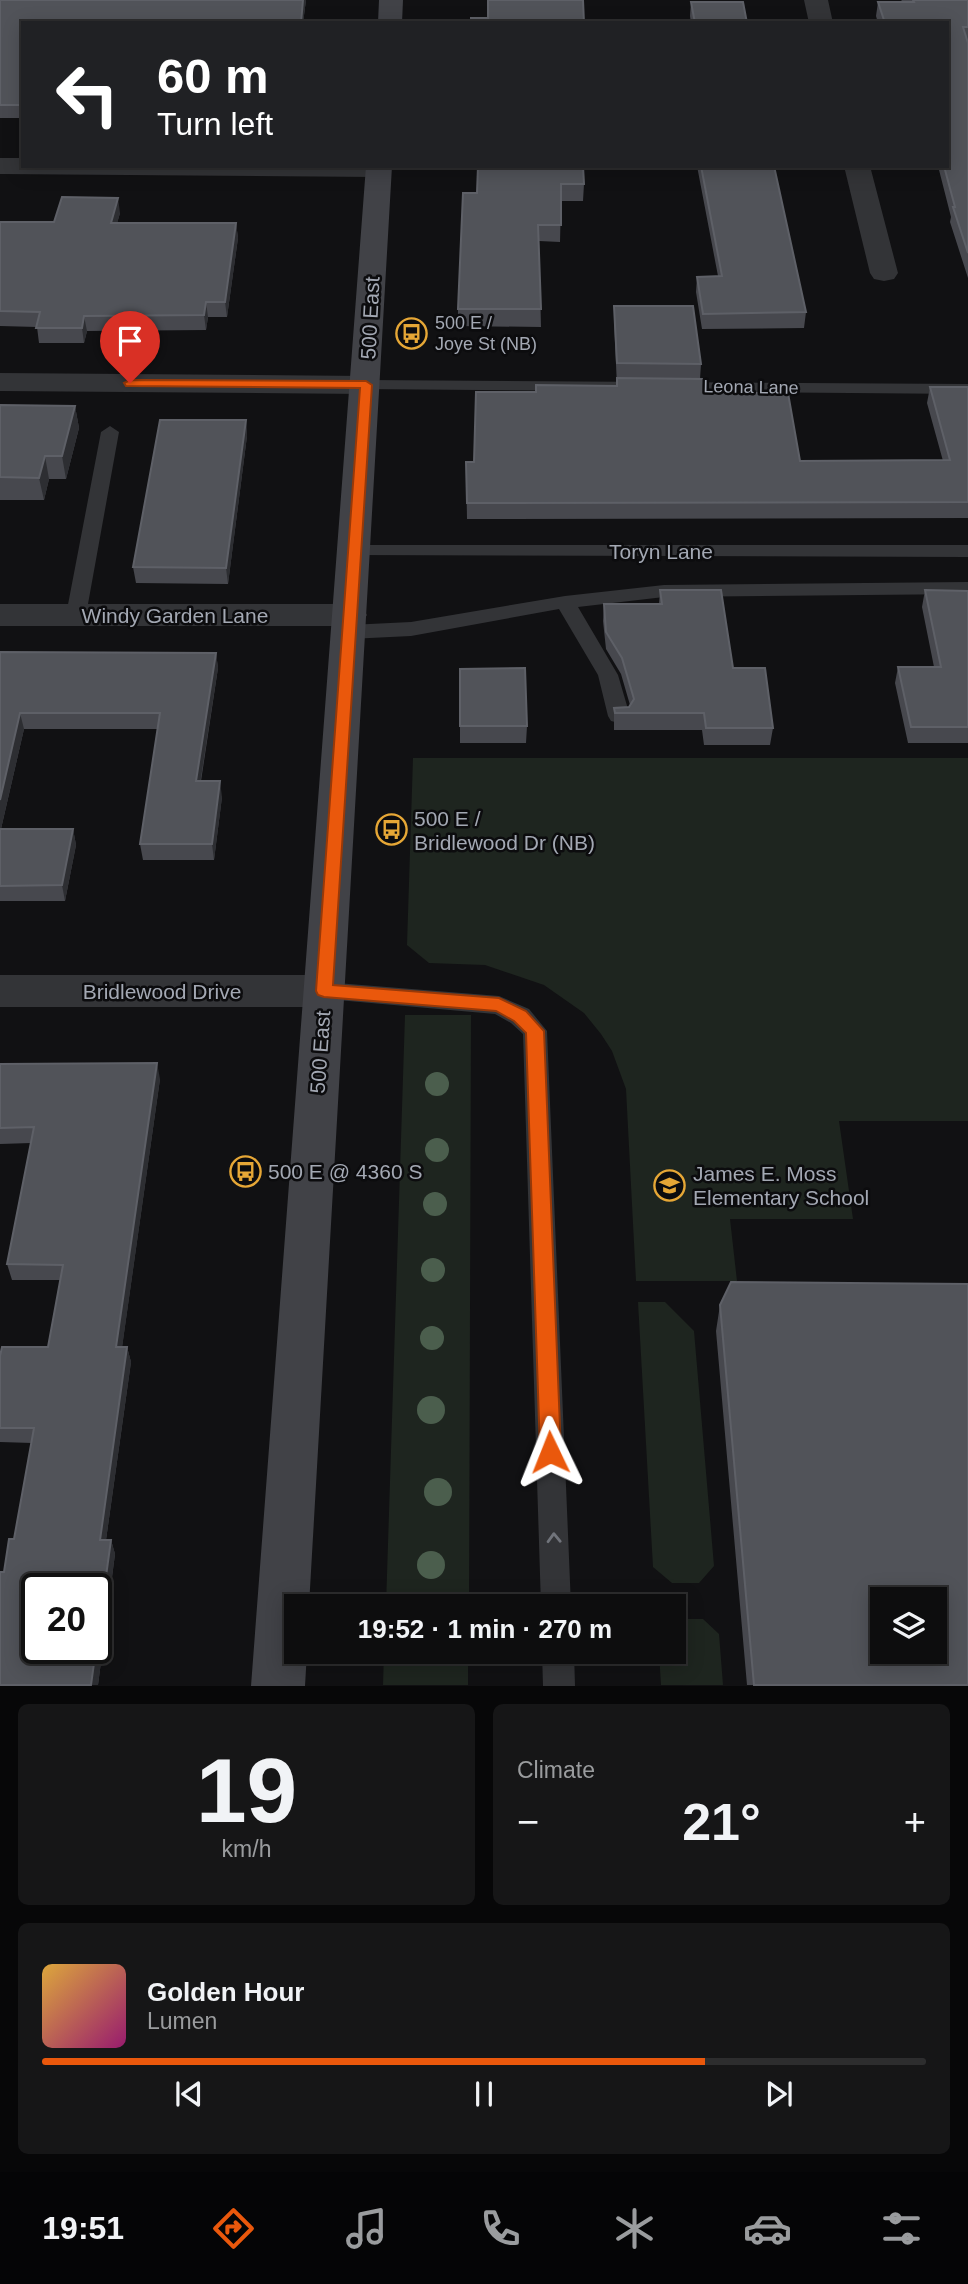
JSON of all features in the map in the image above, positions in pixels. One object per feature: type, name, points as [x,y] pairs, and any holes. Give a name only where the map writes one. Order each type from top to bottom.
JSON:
[{"type":"street","points":[[390,21],[391,0]]},
{"type":"street","points":[[816,0],[821,21]]},
{"type":"street","points":[[0,166],[21,166]]},
{"type":"street","name":"500 East","points":[[278,1685],[366,385],[378,168]]},
{"type":"street","points":[[858,168],[884,273]]},
{"type":"street","points":[[0,383],[366,385]]},
{"type":"street","name":"Windy Garden Lane","points":[[0,615],[349,624]]},
{"type":"street","name":"Bridlewood Drive","points":[[0,991],[324,991]]},
{"type":"lane","name":"Leona Lane","points":[[366,385],[968,389]]},
{"type":"lane","points":[[76,615],[110,432]]},
{"type":"lane","name":"Toryn Lane","points":[[355,551],[968,551]]},
{"type":"lane","points":[[349,624],[411,629],[565,603],[664,592],[968,588]]},
{"type":"lane","points":[[565,603],[608,675],[619,716]]},
{"type":"lane","points":[[324,991],[499,1005],[520,1016],[535,1031],[556,1594]]},
{"type":"lane","points":[[558,1664],[559,1685]]},
{"type":"shaded area","points":[[413,758],[968,758],[968,1121],[839,1121],[853,1219],[730,1219],[737,1281],[636,1281],[626,1089],[612,1051],[601,1034],[584,1013],[544,985],[485,965],[429,963],[407,945]]},
{"type":"shaded area","points":[[405,1015],[471,1015],[469,1594],[386,1594]]},
{"type":"shaded area","points":[[638,1302],[665,1302],[694,1331],[714,1566],[699,1583],[672,1583],[653,1567]]},
{"type":"shaded area","points":[[686,1619],[703,1619],[719,1634],[723,1685],[661,1685],[660,1664],[686,1664]]},
{"type":"shaded area","points":[[384,1664],[468,1664],[468,1685],[383,1685]]},
{"type":"building","points":[[0,0],[303,0],[301,21],[21,21],[21,105],[0,105]]},
{"type":"building","points":[[488,0],[583,0],[584,21],[471,21],[471,18],[488,18]]},
{"type":"building","points":[[913,0],[968,0],[968,27],[963,27],[968,43],[968,253],[953,207],[945,168],[949,168],[949,21],[884,21],[878,2],[914,2]]},
{"type":"building","points":[[691,2],[743,2],[747,21],[695,21]]},
{"type":"building","points":[[478,168],[583,168],[584,184],[561,184],[561,225],[538,225],[541,309],[458,309],[463,193],[477,193]]},
{"type":"building","points":[[701,168],[774,168],[806,312],[703,314],[697,277],[722,276]]},
{"type":"building","points":[[62,197],[118,198],[111,223],[236,223],[225,302],[206,302],[204,315],[84,316],[82,328],[36,328],[40,312],[0,311],[0,222],[54,222]]},
{"type":"building","points":[[614,306],[693,306],[701,364],[617,363]]},
{"type":"building","points":[[617,378],[703,379],[705,393],[788,393],[800,461],[950,460],[930,387],[968,387],[968,502],[467,503],[466,462],[474,462],[476,392],[536,392],[536,385],[617,386]]},
{"type":"building","points":[[0,405],[75,406],[62,456],[45,456],[39,478],[0,477]]},
{"type":"building","points":[[160,420],[246,420],[226,568],[133,567]]},
{"type":"building","points":[[660,590],[721,590],[733,668],[765,668],[773,728],[706,728],[704,713],[615,713],[614,708],[629,707],[634,699],[622,658],[606,632],[604,604],[662,604]]},
{"type":"building","points":[[925,590],[968,591],[968,727],[911,727],[898,667],[941,667]]},
{"type":"building","points":[[0,652],[216,653],[196,781],[220,781],[212,844],[140,844],[160,713],[20,713],[0,800]]},
{"type":"building","points":[[525,668],[527,726],[460,726],[460,669]]},
{"type":"building","points":[[0,829],[73,829],[62,885],[0,886]]},
{"type":"building","points":[[157,1063],[116,1347],[127,1347],[100,1540],[111,1540],[106,1573],[21,1573],[21,1664],[94,1664],[91,1685],[0,1685],[0,1572],[4,1572],[9,1539],[14,1539],[34,1428],[0,1428],[0,1356],[2,1347],[48,1347],[63,1265],[7,1264],[34,1127],[0,1128],[0,1064]]},
{"type":"building","points":[[731,1282],[968,1284],[968,1685],[754,1685],[720,1305]]},
{"type":"place","name":"500 E / Joye St (NB)","points":[[412,333]]},
{"type":"place","name":"500 E / Bridlewood Dr (NB)","points":[[391,830]]},
{"type":"place","name":"500 E @ 4360 S","points":[[245,1171]]},
{"type":"place","name":"James E. Moss Elementary School","points":[[670,1185]]},
{"type":"route","points":[[130,383],[366,385],[324,991],[499,1005],[520,1016],[535,1031],[550,1452]]}]
